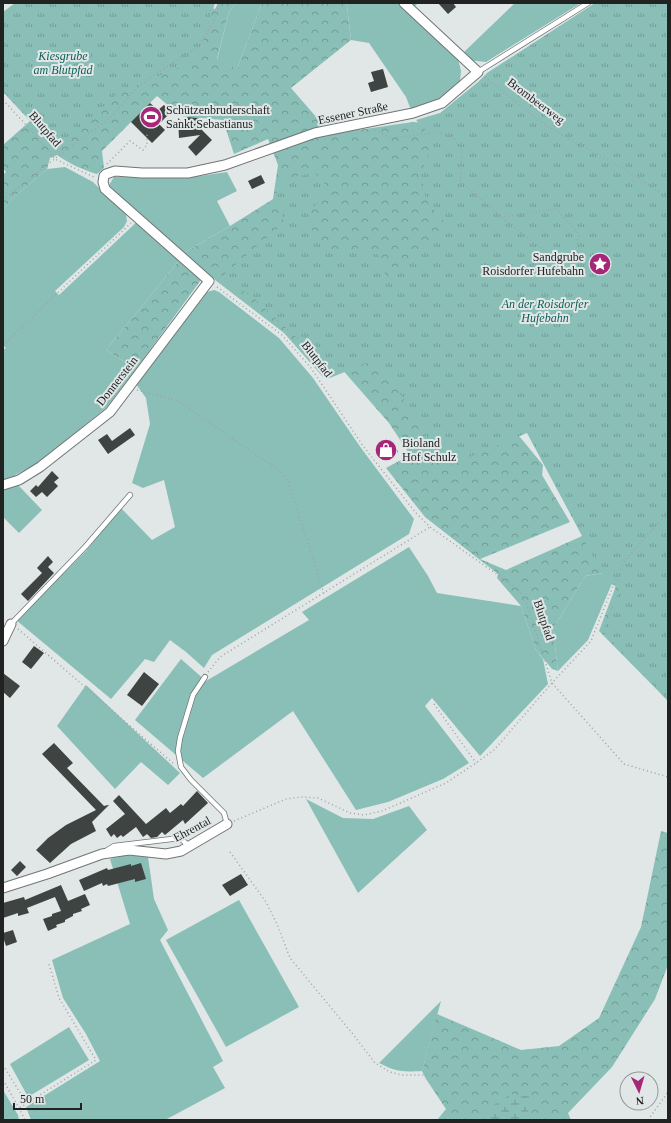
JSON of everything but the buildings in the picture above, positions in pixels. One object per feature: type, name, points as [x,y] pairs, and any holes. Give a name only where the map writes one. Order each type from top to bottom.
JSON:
[{"type":"street","points":[[404,3],[478,72]]},
{"type":"street","name":"Essener Straße","points":[[104,178],[115,172],[188,173],[225,165],[315,133],[414,113],[442,103],[478,72]]},
{"type":"street","points":[[104,178],[105,189],[209,281]]},
{"type":"street","name":"Donnerstein","points":[[3,485],[19,480],[40,467],[110,412],[209,281]]},
{"type":"street","points":[[3,641],[11,624]]},
{"type":"street","name":"Ehrental","points":[[3,888],[102,854],[129,850],[166,854],[181,851],[227,824]]},
{"type":"lane","name":"Essener Straße","points":[[478,72],[588,3]]},
{"type":"lane","points":[[11,624],[86,546],[130,495]]},
{"type":"lane","points":[[181,767],[178,752],[180,738],[194,695],[205,677]]},
{"type":"lane","name":"Ehrental","points":[[181,767],[224,813],[227,824]]},
{"type":"lane","points":[[102,854],[114,846],[180,838],[189,846]]},
{"type":"path","points":[[3,200],[109,119],[141,85],[199,46],[213,22],[220,3]]},
{"type":"path","name":"Brombeerweg","points":[[478,72],[538,120],[626,170],[668,198]]},
{"type":"path","name":"Blutpfad","points":[[3,100],[55,159],[104,178]]},
{"type":"path","points":[[363,123],[391,138],[438,132],[453,136],[462,151],[460,181],[501,217],[550,255],[575,254],[579,234],[556,210],[501,217]]},
{"type":"path","points":[[104,178],[107,164],[130,141],[143,150],[147,145],[147,133]]},
{"type":"path","points":[[3,345],[136,218]]},
{"type":"path","name":"Blutpfad","points":[[209,281],[282,335],[311,368],[363,446],[416,513],[430,527],[519,590],[526,602],[552,683]]},
{"type":"path","points":[[128,387],[178,401],[281,472],[288,481],[324,594]]},
{"type":"path","points":[[227,824],[286,799],[301,797],[318,798],[350,813],[364,815],[382,811],[446,783],[476,763],[494,750],[552,683],[591,641],[613,586],[626,559],[661,520],[668,509]]},
{"type":"path","points":[[205,677],[220,658],[430,527]]},
{"type":"path","points":[[11,624],[175,765],[181,767]]},
{"type":"path","points":[[552,683],[624,764],[668,778]]},
{"type":"path","points":[[434,704],[476,763]]},
{"type":"path","points":[[230,852],[266,902],[290,958],[375,1063],[390,1072],[401,1075],[427,1075]]},
{"type":"path","points":[[3,1118],[96,1060],[59,998],[49,964]]},
{"type":"path","points":[[3,1065],[22,1096]]},
{"type":"path","points":[[3,1080],[24,1120]]},
{"type":"path","points":[[648,1120],[668,1092]]},
{"type":"green space","name":"Kiesgrube am Blutpfad","points":[[15,3],[215,3],[197,60],[118,93],[57,148],[3,90],[3,12]]},
{"type":"green space","points":[[199,3],[215,9],[218,3],[236,3],[229,12],[217,59],[237,69],[262,3],[345,3],[347,6],[351,40],[291,88],[324,126],[345,131],[413,122],[438,124],[489,248],[510,425],[543,465],[542,475],[570,522],[480,559],[506,570],[580,537],[606,522],[668,701],[599,631],[617,583],[609,572],[585,576],[553,629],[558,671],[552,669],[536,650],[521,606],[497,578],[498,574],[425,517],[386,468],[410,455],[389,423],[340,367],[323,377],[284,333],[206,273],[136,369],[106,350],[185,252],[273,199],[278,165],[268,139],[234,154],[223,120],[181,116],[157,96],[102,151],[104,168],[97,174],[87,171],[57,155],[50,158],[47,169],[14,197],[3,210],[3,175],[6,172],[3,168],[3,145],[30,121],[3,92],[3,68]]},
{"type":"green space","points":[[236,3],[262,3],[237,69],[217,60],[229,12]]},
{"type":"green space","points":[[345,3],[418,3],[412,9],[464,52],[515,3],[581,3],[486,62],[458,59],[461,71],[460,81],[440,100],[411,110],[406,97],[369,43],[351,40],[347,6]]},
{"type":"green space","name":"An der Roisdorfer Hufebahn","points":[[595,3],[668,3],[668,701],[603,631],[620,589],[606,581],[527,433],[446,467],[378,359],[327,379],[306,346],[249,294],[219,279],[284,223],[276,190],[288,178],[314,173],[324,180],[325,195],[310,211],[310,226],[320,244],[335,252],[368,247],[379,256],[387,280],[451,230],[426,200],[421,174],[430,148],[429,133],[416,120],[440,113],[487,73]]},
{"type":"green space","points":[[65,167],[93,182],[126,214],[127,221],[124,227],[55,291],[59,295],[141,218],[109,185],[114,177],[187,178],[227,172],[237,191],[217,201],[230,226],[185,252],[106,350],[136,369],[107,407],[38,463],[15,475],[19,486],[42,510],[19,533],[3,517],[3,350],[6,348],[3,345],[3,210],[14,197],[47,169]]},
{"type":"green space","points":[[214,290],[219,292],[279,338],[313,378],[361,448],[414,519],[409,534],[212,655],[204,668],[170,640],[154,662],[145,659],[111,699],[16,620],[86,551],[121,508],[152,540],[175,527],[164,480],[143,488],[132,483],[150,424],[146,398],[136,384],[207,292]]},
{"type":"green space","points":[[409,547],[437,593],[521,606],[536,650],[543,659],[548,684],[480,756],[432,698],[425,706],[469,763],[443,779],[388,802],[356,810],[293,711],[203,778],[135,720],[181,659],[206,681],[309,620],[302,612]]},
{"type":"green space","points":[[610,572],[613,581],[588,640],[558,671],[553,629],[585,576]]},
{"type":"green space","points":[[86,685],[180,773],[168,785],[141,762],[115,789],[57,726]]},
{"type":"green space","points":[[306,799],[343,818],[373,819],[409,806],[427,830],[358,893]]},
{"type":"green space","points":[[661,831],[668,833],[668,965],[655,999],[612,1067],[568,1113],[571,1120],[437,1120],[446,1109],[422,1071],[437,1014],[521,1050],[559,1046],[599,1018],[641,927]]},
{"type":"green space","points":[[126,855],[148,857],[154,899],[168,930],[160,940],[223,1061],[213,1067],[225,1088],[165,1120],[31,1120],[26,1107],[100,1061],[86,1034],[63,998],[52,960],[130,924],[110,859]]},
{"type":"green space","points":[[239,900],[299,1007],[226,1047],[166,940]]},
{"type":"green space","points":[[441,1001],[422,1071],[400,1071],[379,1063]]},
{"type":"green space","points":[[69,1027],[89,1060],[28,1097],[10,1064]]},
{"type":"green space","points":[[3,1090],[18,1115],[19,1120],[3,1120]]},
{"type":"green space","points":[[511,1094],[529,1096],[528,1120],[491,1120],[492,1106]]},
{"type":"place","name":"Schützenbruderschaft Sankt Sebastianus","points":[[151,117]]},
{"type":"place","name":"Sandgrube Roisdorfer Hufebahn","points":[[600,264]]},
{"type":"place","name":"Bioland Hof Schulz","points":[[386,450]]}]
